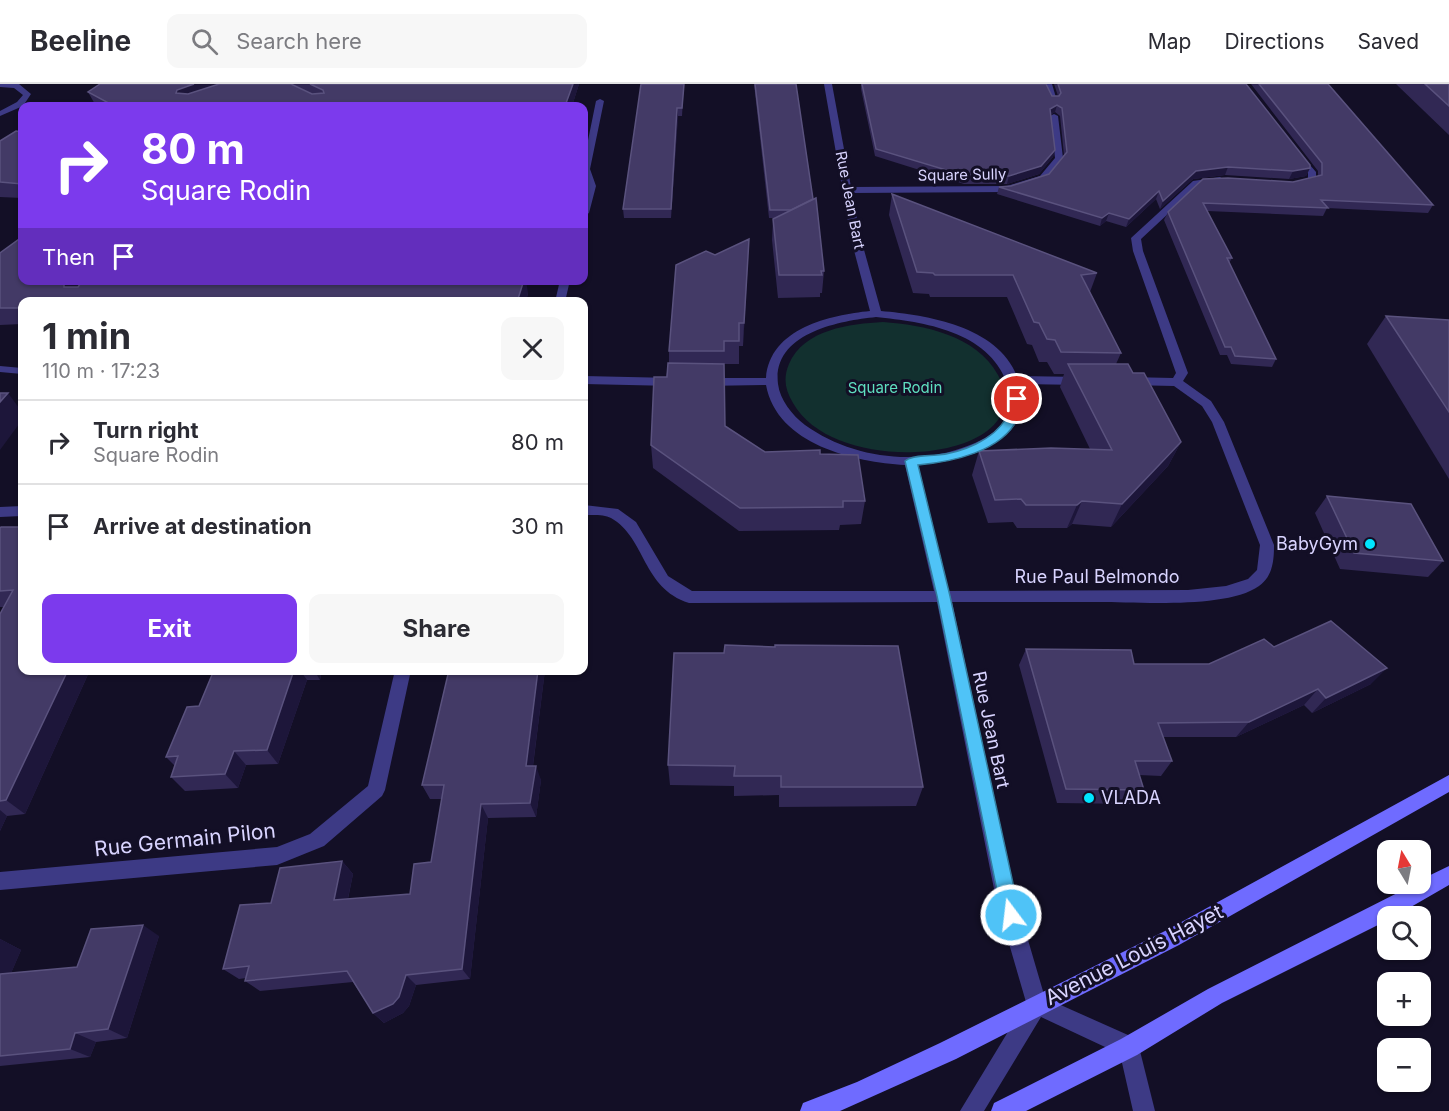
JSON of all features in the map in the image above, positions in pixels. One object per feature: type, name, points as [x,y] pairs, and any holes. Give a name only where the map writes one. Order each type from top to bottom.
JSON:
[{"type":"main road","name":"Avenue Louis Hayet","points":[[811,1111],[862,1091],[948,1051],[1172,938],[1449,783]]},
{"type":"main road","points":[[1002,1111],[1129,1047],[1215,996],[1449,875]]},
{"type":"street","name":"Rue Jean Bart","points":[[828,84],[856,239],[876,314]]},
{"type":"street","points":[[1048,84],[1053,99]]},
{"type":"street","points":[[0,85],[16,86],[27,94],[22,102]]},
{"type":"street","points":[[588,155],[600,101]]},
{"type":"street","points":[[0,114],[18,106]]},
{"type":"street","name":"Square Sully","points":[[848,190],[1008,189],[1043,178],[1059,158],[1054,116]]},
{"type":"street","points":[[1284,183],[1307,183],[1313,179],[1312,172],[1292,147]]},
{"type":"street","points":[[588,176],[592,186],[588,200]]},
{"type":"street","points":[[1014,380],[1177,382],[1182,373],[1138,251],[1136,238],[1196,183],[1207,180],[1235,180]]},
{"type":"street","points":[[876,314],[925,320],[962,332],[984,345],[1002,362],[1014,380],[1017,399],[1012,418],[1000,433],[975,449],[945,458],[911,461],[864,457],[822,442],[791,420],[774,394],[772,381],[773,370],[780,352],[801,333],[828,322],[876,314]]},
{"type":"street","points":[[0,369],[18,371]]},
{"type":"street","points":[[588,380],[772,381]]},
{"type":"street","name":"Rue Paul Belmondo","points":[[588,510],[613,512],[631,526],[663,580],[689,597],[1188,596],[1235,591],[1260,577],[1266,562],[1267,545],[1218,422],[1207,404],[1177,382]]},
{"type":"street","name":"Rue Jean Bart","points":[[911,461],[944,596],[1006,899],[1037,1005]]},
{"type":"street","points":[[0,512],[18,511]]},
{"type":"street","name":"Rue Germain Pilon","points":[[0,881],[277,856],[317,840],[376,790],[402,675]]},
{"type":"street","points":[[971,1111],[1037,1005],[1129,1047],[1144,1111]]},
{"type":"green space","name":"Square Rodin","points":[[883,322],[932,330],[963,341],[977,350],[998,375],[1004,404],[992,427],[965,442],[930,451],[890,452],[850,444],[816,428],[793,403],[788,393],[787,369],[796,352],[805,343],[829,331],[856,324]]},
{"type":"building","points":[[100,84],[194,84],[177,90],[176,93],[188,94],[219,84],[291,84],[312,94],[324,93],[323,90],[310,84],[573,84],[566,102],[107,102],[88,92]]},
{"type":"building","points":[[641,84],[684,84],[682,108],[677,108],[671,209],[623,209]]},
{"type":"building","points":[[755,84],[796,84],[813,199],[791,210],[770,210]]},
{"type":"building","points":[[862,84],[1046,84],[1052,96],[1059,96],[1061,93],[1058,84],[1246,84],[1310,165],[1310,168],[1293,171],[1228,167],[1196,171],[1163,201],[1159,191],[1129,219],[1109,213],[1102,218],[999,187],[1011,186],[1049,174],[1067,152],[1062,108],[1057,105],[1050,109],[1055,150],[1041,166],[1009,176],[966,176],[876,149]]},
{"type":"building","points":[[1259,84],[1328,84],[1433,205],[1321,200],[1328,208],[1203,203],[1232,258],[1227,258],[1276,359],[1235,356],[1231,347],[1225,347],[1168,212],[1203,179],[1228,178],[1293,182],[1322,175],[1322,163]]},
{"type":"building","points":[[1425,84],[1449,84],[1449,106]]},
{"type":"building","points":[[18,131],[18,184],[0,182],[0,141]]},
{"type":"building","points":[[892,194],[1097,273],[1081,275],[1121,353],[1061,352],[1055,340],[1047,339],[1039,323],[1034,322],[1013,275],[935,275],[917,272]]},
{"type":"building","points":[[816,198],[824,271],[821,271],[822,275],[779,275],[773,219]]},
{"type":"building","points":[[749,239],[744,323],[739,323],[739,341],[724,341],[724,351],[669,351],[676,265],[706,251],[715,255]]},
{"type":"building","points":[[18,240],[18,285],[78,287],[79,285],[522,285],[519,297],[18,297],[18,308],[0,308],[0,253]]},
{"type":"building","points":[[1386,316],[1449,320],[1449,412]]},
{"type":"building","points":[[668,363],[724,364],[725,426],[765,452],[820,450],[820,454],[858,455],[865,501],[843,501],[843,507],[740,508],[651,445],[654,377],[667,377]]},
{"type":"building","points":[[1068,364],[1128,364],[1133,373],[1144,373],[1181,442],[1122,504],[1082,501],[1077,505],[1026,505],[1021,499],[995,500],[979,451],[1051,448],[1112,450]]},
{"type":"building","points":[[0,393],[8,393],[0,402]]},
{"type":"building","points":[[1327,496],[1411,504],[1443,561],[1354,553]]},
{"type":"building","points":[[18,527],[18,675],[66,675],[6,800],[0,801],[0,614],[13,590],[0,591],[0,528]]},
{"type":"building","points":[[1331,621],[1387,668],[1326,698],[1318,689],[1249,722],[1158,723],[1172,761],[1135,761],[1144,790],[1066,789],[1026,649],[1131,650],[1134,664],[1209,664],[1264,639],[1274,647]]},
{"type":"building","points":[[725,645],[898,646],[923,787],[781,787],[781,776],[734,776],[735,766],[668,765],[674,653],[724,653]]},
{"type":"building","points":[[212,675],[292,675],[267,750],[234,751],[225,774],[171,777],[178,756],[166,757],[187,707],[199,706]]},
{"type":"building","points":[[448,675],[537,675],[526,766],[536,766],[530,803],[481,804],[462,969],[406,975],[399,997],[393,1004],[373,1013],[347,971],[245,981],[249,966],[223,969],[240,905],[271,903],[280,868],[342,861],[334,900],[410,894],[414,864],[431,862],[444,785],[422,785]]},
{"type":"building","points":[[143,925],[108,1029],[75,1033],[70,1049],[0,1056],[0,974],[77,967],[91,929]]},
{"type":"place","name":"BabyGym","points":[[1370,544]]},
{"type":"place","name":"VLADA","points":[[1089,798]]},
{"type":"route","points":[[1011,915],[944,596],[911,461],[945,458],[975,449],[1000,433],[1012,418],[1017,399]]}]
